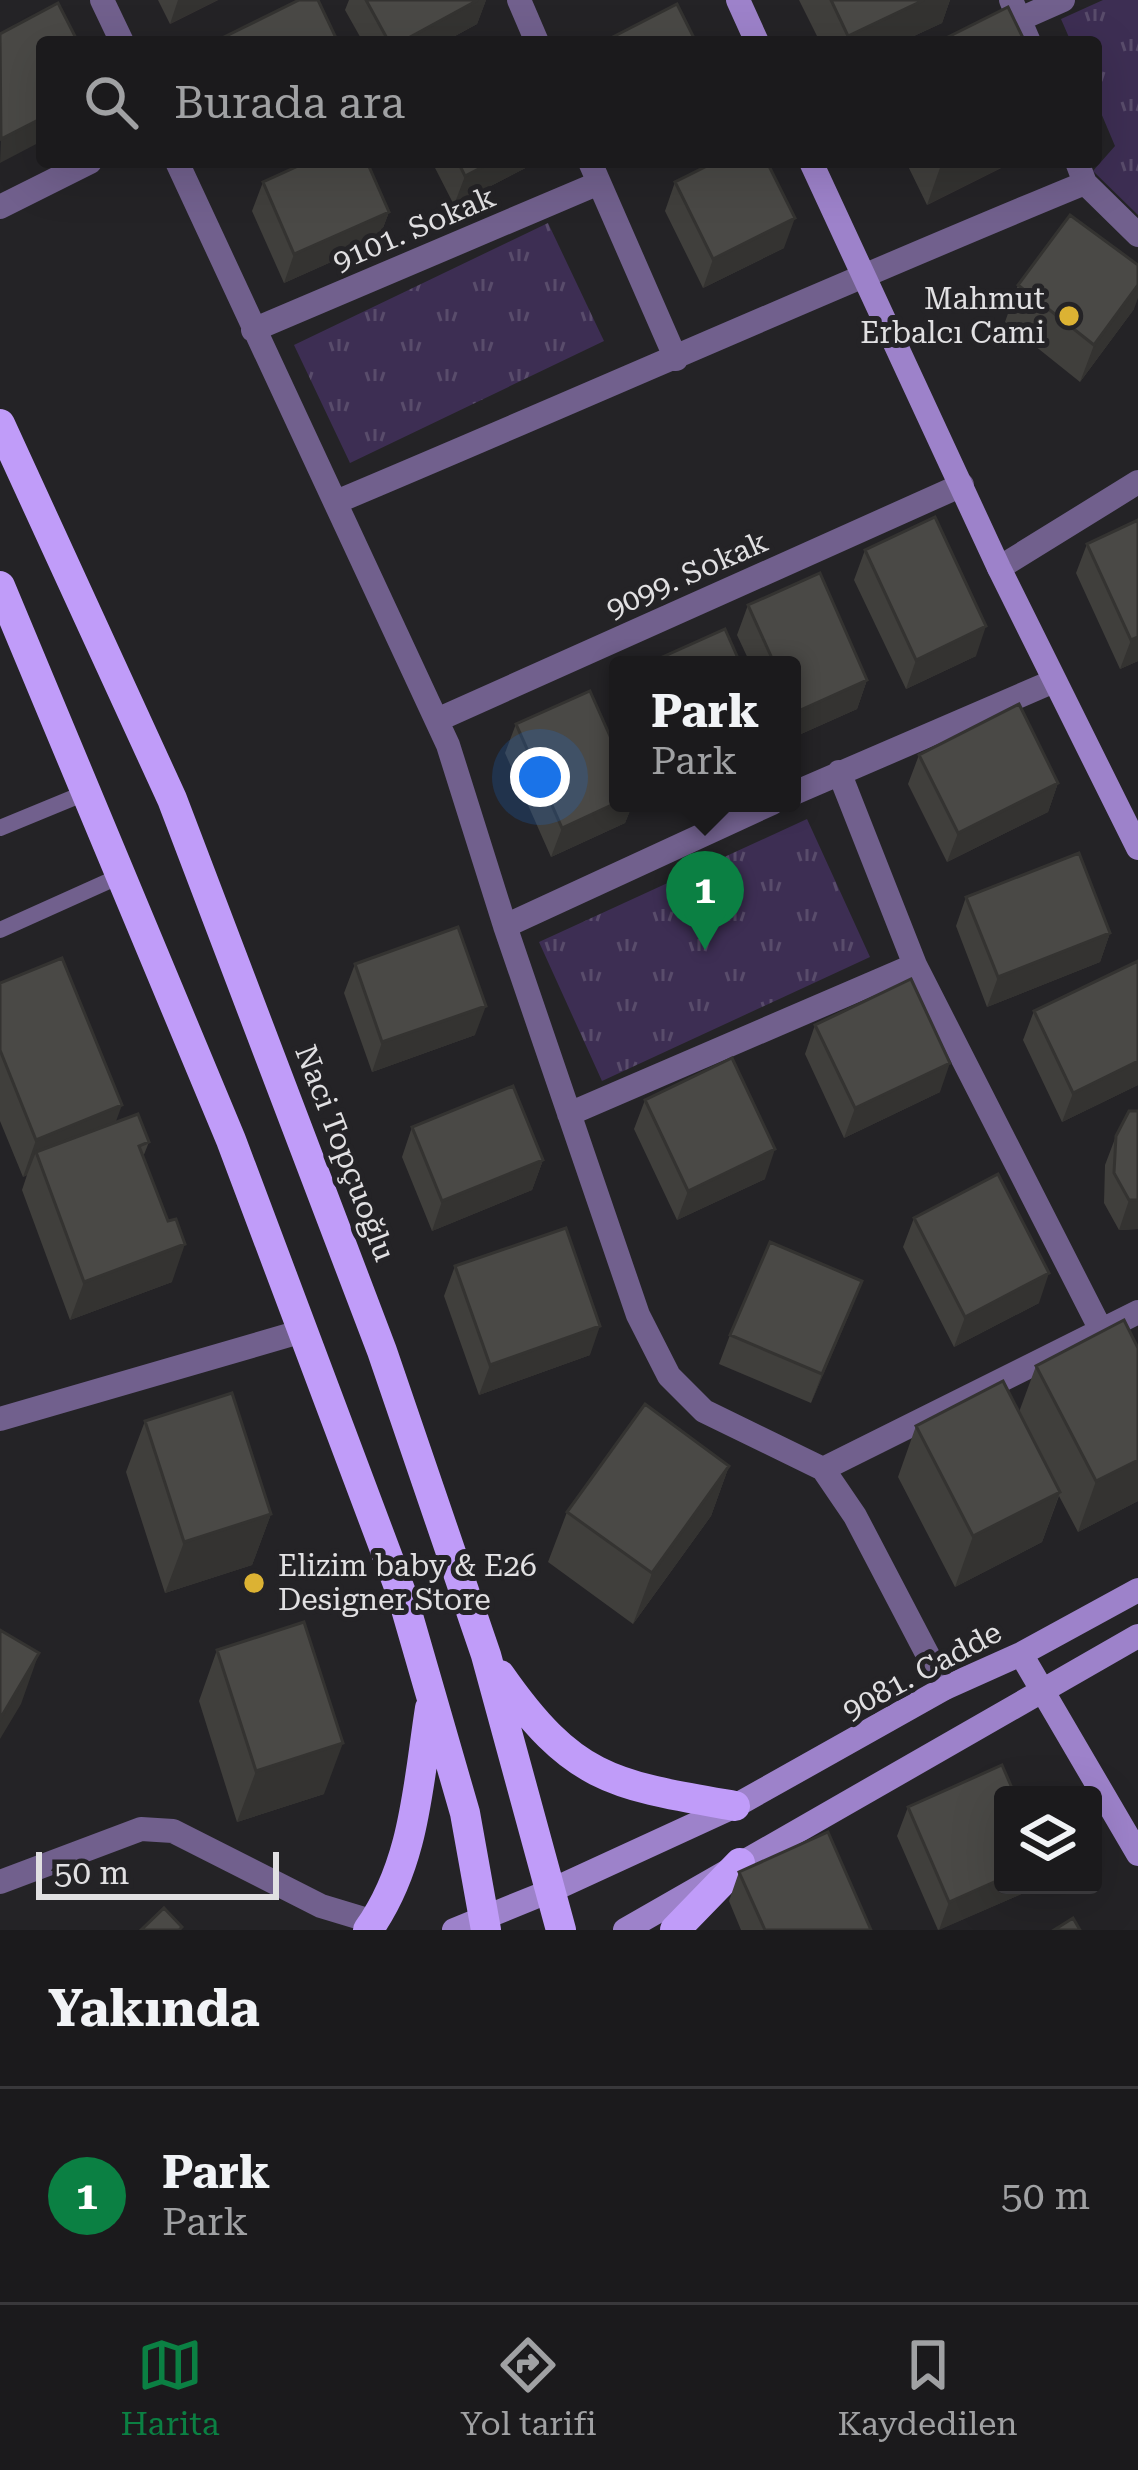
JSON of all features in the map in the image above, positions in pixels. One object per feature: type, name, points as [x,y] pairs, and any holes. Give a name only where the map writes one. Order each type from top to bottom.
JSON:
[{"type":"main road","name":"Naci Topçuoğlu","points":[[0,424],[172,799],[382,1351],[486,1655],[561,1930]]},
{"type":"main road","points":[[0,586],[231,1140],[402,1595],[465,1813],[485,1924]]},
{"type":"main road","points":[[486,1655],[556,1745],[591,1769],[630,1788],[735,1807]]},
{"type":"main road","points":[[371,1926],[390,1895],[409,1846],[432,1696]]},
{"type":"main road","points":[[675,1930],[740,1863]]},
{"type":"street","points":[[102,0],[119,36]]},
{"type":"street","points":[[519,0],[534,36]]},
{"type":"street","points":[[738,0],[754,36]]},
{"type":"street","points":[[1020,20],[1063,0]]},
{"type":"street","points":[[0,207],[78,168]]},
{"type":"street","points":[[180,168],[448,745],[638,1316],[669,1376],[704,1411],[824,1468],[855,1516],[945,1688]]},
{"type":"street","points":[[814,168],[999,568],[1138,848]]},
{"type":"street","points":[[595,172],[676,359]]},
{"type":"street","name":"9101. Sokak","points":[[253,330],[595,172]]},
{"type":"street","points":[[336,502],[676,359],[1081,172],[1138,236]]},
{"type":"street","points":[[999,568],[1138,482]]},
{"type":"street","name":"9099. Sokak","points":[[437,720],[962,485]]},
{"type":"street","points":[[801,790],[1054,681]]},
{"type":"street","points":[[838,772],[915,965],[1101,1330]]},
{"type":"street","points":[[505,926],[752,812]]},
{"type":"street","points":[[569,1114],[915,965]]},
{"type":"street","points":[[824,1468],[1138,1312]]},
{"type":"street","points":[[0,1419],[303,1331]]},
{"type":"street","name":"9081. Cadde","points":[[454,1930],[485,1924],[735,1807],[945,1688],[1021,1654],[1138,1590]]},
{"type":"street","points":[[625,1930],[1138,1636]]},
{"type":"street","points":[[1021,1654],[1138,1854]]},
{"type":"street","points":[[0,1882],[141,1829],[173,1831],[371,1926]]},
{"type":"lane","points":[[0,828],[85,793]]},
{"type":"lane","points":[[0,930],[120,876]]},
{"type":"green space","points":[[1103,0],[1138,0],[1138,215],[1093,171],[1102,168],[1102,161],[1115,146],[1102,115],[1102,36],[1068,36],[1061,19]]},
{"type":"green space","points":[[548,223],[604,341],[350,463],[294,345]]},
{"type":"green space","points":[[807,819],[870,957],[602,1081],[539,942]]},
{"type":"building","points":[[299,0],[318,0],[335,36],[226,36]]},
{"type":"building","points":[[366,0],[478,0],[412,36],[386,36]]},
{"type":"building","points":[[831,0],[924,0],[848,36]]},
{"type":"building","points":[[58,3],[75,36],[36,36],[36,121],[1,139],[0,34]]},
{"type":"building","points":[[677,4],[693,36],[615,36]]},
{"type":"building","points":[[1008,7],[1022,36],[950,36]]},
{"type":"building","points":[[294,168],[370,168],[389,212],[294,254],[263,182]]},
{"type":"building","points":[[703,168],[770,168],[795,218],[713,259],[675,182]]},
{"type":"building","points":[[1070,215],[1138,265],[1138,285],[1094,345],[1018,285]]},
{"type":"building","points":[[935,517],[986,626],[916,660],[865,550]]},
{"type":"building","points":[[1138,520],[1138,637],[1131,640],[1087,544]]},
{"type":"building","points":[[820,573],[867,680],[801,710],[801,656],[771,656],[748,605]]},
{"type":"building","points":[[725,629],[737,656],[665,656]]},
{"type":"building","points":[[590,691],[609,734],[609,806],[562,828],[516,724]]},
{"type":"building","points":[[1019,704],[1058,783],[958,833],[919,755]]},
{"type":"building","points":[[1079,853],[1110,933],[998,977],[966,897]]},
{"type":"building","points":[[458,927],[486,1006],[382,1042],[355,964]]},
{"type":"building","points":[[62,958],[122,1105],[36,1140],[0,1050],[0,983]]},
{"type":"building","points":[[1138,961],[1138,1061],[1073,1093],[1034,1011]]},
{"type":"building","points":[[911,979],[950,1063],[855,1108],[815,1025]]},
{"type":"building","points":[[732,1058],[775,1149],[688,1191],[645,1100]]},
{"type":"building","points":[[513,1086],[543,1160],[442,1201],[412,1127]]},
{"type":"building","points":[[1129,1111],[1138,1111],[1138,1200],[1129,1200],[1114,1173],[1116,1136]]},
{"type":"building","points":[[138,1114],[149,1142],[139,1146],[168,1221],[176,1219],[185,1244],[84,1282],[36,1152]]},
{"type":"building","points":[[998,1174],[1049,1273],[965,1317],[914,1218]]},
{"type":"building","points":[[566,1228],[600,1326],[490,1365],[455,1266]]},
{"type":"building","points":[[770,1242],[862,1281],[822,1374],[730,1335]]},
{"type":"building","points":[[1124,1320],[1138,1348],[1138,1460],[1096,1481],[1036,1366]]},
{"type":"building","points":[[1003,1381],[1060,1492],[973,1536],[916,1426]]},
{"type":"building","points":[[232,1393],[271,1514],[184,1542],[145,1421]]},
{"type":"building","points":[[645,1404],[729,1466],[652,1573],[567,1512]]},
{"type":"building","points":[[304,1622],[343,1743],[256,1771],[217,1650]]},
{"type":"building","points":[[0,1630],[39,1653],[0,1719]]},
{"type":"building","points":[[1002,1765],[1011,1786],[994,1786],[994,1882],[949,1902],[908,1807]]},
{"type":"building","points":[[828,1832],[871,1930],[765,1930],[739,1872]]},
{"type":"building","points":[[164,1908],[182,1927],[179,1930],[141,1930]]},
{"type":"building","points":[[1073,1918],[1080,1930],[1054,1930]]},
{"type":"place","name":"Mahmut Erbalcı Cami","points":[[1069,316]]},
{"type":"place","name":"Park","points":[[705,950]]},
{"type":"place","name":"Elizim baby & E26 Designer Store","points":[[254,1583]]}]
